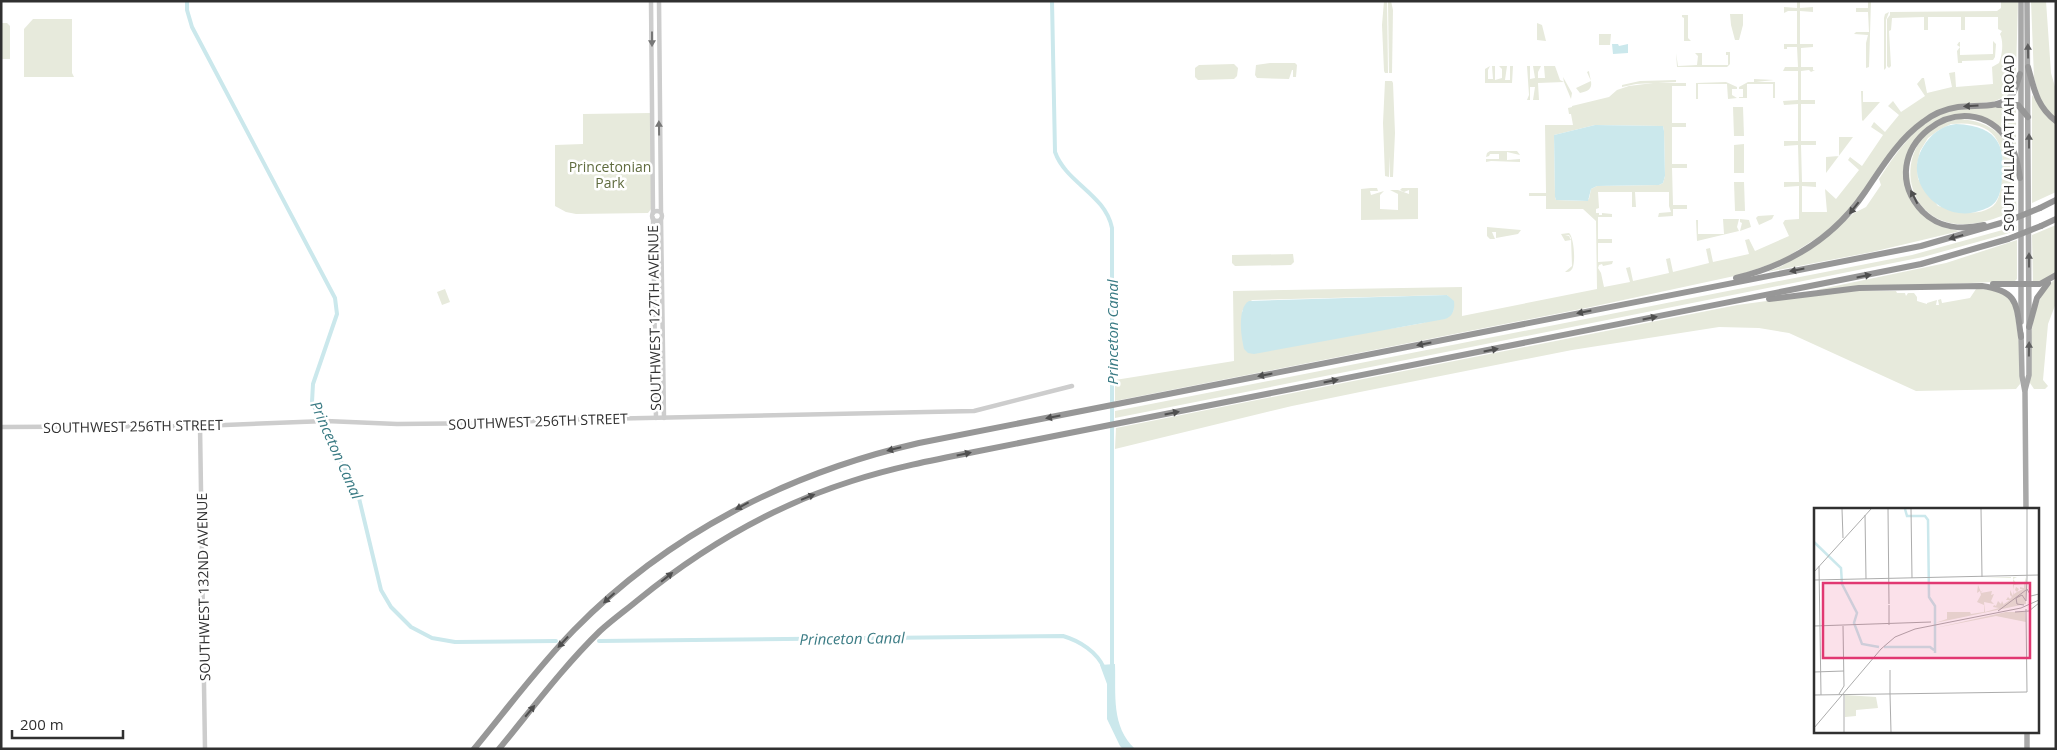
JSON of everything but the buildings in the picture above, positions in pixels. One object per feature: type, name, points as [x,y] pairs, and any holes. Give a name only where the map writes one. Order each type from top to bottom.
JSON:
[{"type":"highway","points":[[2028,67],[2038,101],[2056,122]]},
{"type":"highway","points":[[1990,105],[2001,102],[2010,96],[2020,74]]},
{"type":"highway","points":[[1632,303],[1748,275],[1796,256],[1841,223],[1854,208],[1896,148],[1922,122],[1936,114],[1953,108],[1990,105],[2020,106],[2028,117]]},
{"type":"highway","points":[[2005,222],[1957,227],[1940,223],[1932,218],[1917,204],[1909,187],[1907,170],[1910,154],[1924,132],[1938,122],[1957,117],[1975,118],[1989,123],[2006,138],[2014,154],[2020,178]]},
{"type":"highway","points":[[474,749],[552,655],[612,595],[680,543],[732,511],[788,484],[819,472],[891,450],[1921,246],[2005,222],[2056,200]]},
{"type":"highway","points":[[499,749],[578,654],[602,630],[678,568],[717,542],[762,517],[817,493],[855,480],[902,467],[1124,422],[1921,264],[2008,239],[2056,219]]},
{"type":"highway","points":[[1730,302],[1859,288],[2043,283],[2055,276]]},
{"type":"highway","points":[[2029,326],[2037,298],[2055,276]]},
{"type":"highway","points":[[1982,286],[2000,289],[2011,296],[2017,309],[2021,337]]},
{"type":"main road","name":"SOUTH ALLAPATTAH ROAD","points":[[2021,1],[2021,337],[2022,376],[2025,392]]},
{"type":"main road","name":"SOUTH ALLAPATTAH ROAD","points":[[2025,392],[2029,375],[2027,1]]},
{"type":"main road","points":[[2025,392],[2026,508]]},
{"type":"main road","points":[[2027,732],[2027,748]]},
{"type":"street","name":"SOUTHWEST 127TH AVENUE","points":[[651,1],[656,418]]},
{"type":"street","name":"SOUTHWEST 127TH AVENUE","points":[[659,1],[664,418]]},
{"type":"street","points":[[653,158],[660,158]]},
{"type":"street","points":[[661,212],[657,211],[653,216],[656,221],[661,219]]},
{"type":"street","name":"SOUTHWEST 256TH STREET","points":[[1,427],[200,426],[326,421],[397,424],[500,423],[551,420],[974,411],[1072,386]]},
{"type":"street","name":"SOUTHWEST 132ND AVENUE","points":[[200,426],[206,749]]},
{"type":"green space","points":[[1384,1],[1387,1],[1388,73],[1384,71],[1382,25]]},
{"type":"green space","points":[[1388,1],[1391,1],[1393,10],[1392,73],[1389,73]]},
{"type":"green space","points":[[1797,1],[1800,1],[1800,8],[1813,7],[1813,12],[1800,11],[1800,44],[1813,44],[1813,47],[1801,48],[1801,67],[1813,67],[1813,70],[1815,70],[1811,72],[1809,70],[1801,71],[1801,100],[1815,100],[1815,104],[1801,104],[1801,141],[1816,141],[1816,145],[1801,145],[1802,182],[1816,182],[1816,187],[1802,186],[1802,212],[1827,212],[1825,189],[1836,199],[1859,170],[1848,160],[1850,157],[1862,166],[1883,135],[1871,127],[1874,122],[1885,132],[1899,115],[1888,106],[1893,101],[1901,112],[1925,96],[1917,84],[1922,78],[1924,78],[1927,93],[1952,87],[1949,73],[1955,72],[1956,87],[1993,84],[1992,67],[1999,63],[2002,49],[2000,34],[2002,31],[1998,29],[1998,17],[1965,17],[1965,30],[1961,30],[1961,17],[1928,17],[1928,30],[1924,30],[1924,17],[1892,18],[1891,30],[1889,31],[1891,66],[1889,68],[1887,66],[1887,19],[1890,12],[1997,11],[2001,8],[2001,2],[2018,1],[2016,73],[2013,86],[2008,95],[1993,102],[1965,104],[1925,118],[1871,179],[1850,209],[1828,231],[1782,260],[1739,275],[1591,307],[1115,401],[1115,380],[1234,361],[1233,291],[1462,287],[1462,316],[1597,289],[1596,221],[1583,209],[1546,209],[1546,196],[1529,196],[1529,193],[1546,193],[1545,125],[1573,125],[1568,108],[1609,97],[1617,90],[1629,86],[1653,83],[1636,84],[1622,87],[1622,85],[1640,81],[1676,80],[1676,82],[1658,83],[1686,83],[1686,86],[1672,86],[1672,123],[1686,123],[1686,127],[1672,127],[1672,164],[1687,164],[1687,168],[1672,168],[1673,205],[1687,205],[1687,209],[1673,209],[1673,216],[1658,217],[1659,213],[1671,212],[1669,192],[1635,192],[1636,207],[1632,207],[1632,192],[1598,192],[1599,208],[1596,209],[1596,213],[1599,213],[1599,215],[1602,215],[1602,213],[1612,214],[1612,217],[1598,217],[1598,239],[1612,239],[1612,243],[1598,243],[1598,262],[1613,261],[1612,264],[1599,265],[1598,268],[1604,287],[1630,282],[1626,268],[1630,267],[1633,281],[1669,273],[1666,259],[1670,258],[1673,272],[1709,263],[1706,249],[1710,248],[1713,262],[1749,254],[1745,240],[1749,239],[1755,251],[1789,236],[1783,223],[1785,220],[1799,219],[1799,186],[1784,187],[1784,182],[1799,182],[1798,145],[1784,146],[1784,141],[1798,141],[1798,104],[1784,105],[1783,101],[1798,100],[1798,71],[1783,71],[1785,67],[1798,67],[1797,47],[1787,47],[1787,49],[1784,49],[1784,44],[1797,44],[1797,11],[1784,13],[1784,7],[1797,8]],"holes":[[[1595,125],[1663,126],[1665,176],[1663,183],[1659,185],[1597,186],[1591,189],[1589,199],[1585,201],[1556,200],[1554,135]],[[1447,295],[1454,304],[1453,312],[1423,323],[1395,328],[1243,345],[1242,311],[1252,300]]]},
{"type":"green space","points":[[1868,1],[1871,1],[1869,67],[1866,68],[1866,43],[1868,35],[1854,34],[1856,32],[1869,32],[1868,12],[1856,12],[1856,8],[1868,8]]},
{"type":"green space","points":[[2031,1],[2046,1],[2051,73],[2056,90],[2056,119],[2042,104],[2034,78]]},
{"type":"green space","points":[[1889,12],[1886,20],[1886,68],[1884,70],[1884,18],[1885,14]]},
{"type":"green space","points":[[1730,14],[1743,14],[1743,25],[1739,40],[1735,40]]},
{"type":"green space","points":[[1682,15],[1688,15],[1688,38],[1691,41],[1684,41],[1684,18]]},
{"type":"green space","points":[[33,19],[72,19],[72,73],[74,77],[24,77],[24,29]]},
{"type":"green space","points":[[1,23],[7,23],[10,26],[10,59],[1,59]]},
{"type":"green space","points":[[1537,23],[1542,25],[1546,41],[1537,40]]},
{"type":"green space","points":[[1599,34],[1611,34],[1610,45],[1599,45]]},
{"type":"green space","points":[[1993,41],[1996,44],[1995,57],[1993,60],[1962,61],[1962,63],[1958,63],[1957,51],[1960,47],[1960,55],[1993,54]]},
{"type":"green space","points":[[1726,52],[1730,52],[1730,64],[1727,67],[1677,67],[1676,53],[1678,66],[1697,65],[1698,56],[1695,53],[1702,53],[1702,65],[1728,65],[1728,55],[1726,55]]},
{"type":"green space","points":[[1295,63],[1297,65],[1296,77],[1293,77],[1292,70],[1289,79],[1257,78],[1255,75],[1256,65]]},
{"type":"green space","points":[[1234,64],[1238,68],[1237,76],[1234,79],[1198,80],[1195,77],[1195,68],[1199,65]]},
{"type":"green space","points":[[1490,66],[1488,79],[1493,79],[1492,66],[1495,66],[1495,80],[1502,78],[1502,69],[1499,66],[1507,66],[1505,80],[1510,80],[1510,66],[1513,66],[1512,83],[1485,83],[1485,69]]},
{"type":"green space","points":[[1527,66],[1530,66],[1530,79],[1535,78],[1533,66],[1541,66],[1538,78],[1545,78],[1544,66],[1555,66],[1560,80],[1564,82],[1538,83],[1539,100],[1533,100],[1535,87],[1530,87],[1530,100],[1527,100],[1529,95]]},
{"type":"green space","points":[[1563,77],[1572,93],[1571,99]]},
{"type":"green space","points":[[1754,79],[1774,80],[1756,82],[1775,82],[1775,98],[1773,98],[1773,84],[1747,84],[1747,98],[1739,98],[1743,97],[1743,89],[1739,89],[1739,87],[1748,82],[1754,82]]},
{"type":"green space","points":[[1385,81],[1392,81],[1393,83],[1395,133],[1393,177],[1390,177],[1389,156],[1389,177],[1385,176],[1383,123]]},
{"type":"green space","points":[[1591,81],[1591,87],[1585,92],[1580,93],[1576,88]]},
{"type":"green space","points":[[1726,82],[1737,87],[1737,89],[1732,89],[1732,95],[1737,98],[1728,99],[1727,84],[1698,84],[1698,99],[1696,99],[1696,83]]},
{"type":"green space","points":[[1861,91],[1863,91],[1863,102],[1880,102],[1863,121],[1862,120]]},
{"type":"green space","points":[[2032,95],[2056,123],[2056,192],[2032,203]]},
{"type":"green space","points":[[1733,107],[1743,107],[1744,136],[1734,136]]},
{"type":"green space","points":[[1977,107],[2016,107],[2016,151],[1987,120],[1946,117],[1930,125],[1919,135],[1907,156],[1913,202],[1946,228],[1960,231],[1872,252],[1767,272],[1782,266],[1834,231],[1854,213],[1866,207],[1881,185],[1879,179],[1916,131],[1935,117],[1950,111]]},
{"type":"green space","name":"Princetonian Park","points":[[651,113],[651,209],[648,213],[576,214],[566,212],[555,206],[555,145],[583,144],[583,114]]},
{"type":"green space","points":[[1961,119],[1980,123],[1993,130],[2003,139],[2013,163],[2017,210],[1987,221],[1969,224],[1945,222],[1927,211],[1916,196],[1911,177],[1912,158],[1921,140],[1937,126]],"holes":[[[1951,124],[1979,126],[1988,131],[1996,138],[2000,147],[2003,170],[2001,187],[1997,201],[1993,206],[1984,211],[1965,212],[1938,206],[1918,179],[1917,165],[1920,151],[1928,138]]]},
{"type":"green space","points":[[1839,137],[1853,137],[1839,156]]},
{"type":"green space","points":[[1744,144],[1744,173],[1734,173],[1734,145]]},
{"type":"green space","points":[[1490,151],[1517,151],[1520,155],[1507,152],[1507,160],[1520,159],[1520,162],[1486,162],[1486,159],[1499,159],[1499,154],[1490,154],[1486,157]]},
{"type":"green space","points":[[1839,156],[1826,173],[1826,157]]},
{"type":"green space","points":[[1734,182],[1744,182],[1745,211],[1735,211]]},
{"type":"green space","points":[[1377,188],[1378,191],[1370,191],[1371,195],[1384,191],[1380,195],[1380,209],[1398,210],[1398,194],[1390,190],[1398,190],[1409,194],[1409,190],[1404,192],[1400,190],[1402,188],[1418,188],[1418,219],[1361,220],[1361,189]]},
{"type":"green space","points":[[1774,215],[1772,219],[1759,225],[1756,218],[1758,216]]},
{"type":"green space","points":[[1723,219],[1739,219],[1737,227],[1739,231],[1697,241],[1696,220],[1698,220],[1698,234],[1724,234]]},
{"type":"green space","points":[[1740,219],[1749,220],[1751,227],[1740,231],[1742,223]]},
{"type":"green space","points":[[2056,225],[2056,273],[2038,283],[2033,281],[2032,235]]},
{"type":"green space","points":[[2017,226],[2017,230],[2006,234],[1923,257],[1115,418],[1115,411],[1912,255]]},
{"type":"green space","points":[[1487,227],[1521,230],[1518,234],[1496,238],[1496,232],[1492,232],[1495,239],[1490,239],[1487,236]]},
{"type":"green space","points":[[1569,233],[1571,235],[1573,245],[1574,261],[1571,270],[1565,272],[1572,266],[1571,238],[1569,235],[1565,235],[1569,236],[1571,240],[1565,241],[1561,234]]},
{"type":"green space","points":[[2017,240],[2017,279],[2015,281],[1816,290],[1946,263]]},
{"type":"green space","points":[[1293,254],[1294,262],[1291,265],[1235,266],[1232,263],[1232,255]]},
{"type":"green space","points":[[2056,278],[2056,303],[2048,324],[2043,380],[2048,386],[2045,389],[2034,389],[2030,383],[2032,327],[2039,301],[2046,289]]},
{"type":"green space","points":[[445,289],[450,302],[442,305],[437,292]]},
{"type":"green space","points":[[1976,289],[1997,290],[2013,301],[2019,342],[2020,384],[2016,389],[1916,391],[1789,333],[1759,328],[1719,327],[1572,350],[1360,392],[1292,406],[1115,449],[1116,428],[1737,305],[1826,293],[1896,291],[1897,293],[1905,293],[1906,296],[1908,293],[1914,293],[1917,301],[1927,304],[1937,300],[1936,305],[1939,305],[1938,300],[1941,299],[1942,303],[1970,298]]},
{"type":"water","points":[[1612,44],[1618,44],[1619,46],[1628,44],[1628,53],[1613,54]]},
{"type":"water","points":[[1956,124],[1983,129],[1998,142],[2001,151],[2003,174],[1998,197],[1991,206],[1979,211],[1952,212],[1940,206],[1929,197],[1917,174],[1918,161],[1926,142],[1941,129]]},
{"type":"water","points":[[1595,125],[1663,126],[1665,176],[1663,183],[1659,185],[1597,186],[1591,189],[1588,201],[1556,200],[1554,135]]},
{"type":"water","points":[[1447,295],[1454,301],[1454,307],[1452,314],[1445,319],[1254,354],[1248,353],[1244,349],[1241,316],[1245,305],[1249,301]]},
{"type":"water","points":[[1115,664],[1115,698],[1118,720],[1127,740],[1135,749],[1123,749],[1120,746],[1107,719],[1107,684],[1100,665]]},
{"type":"waterway","name":"Princeton Canal","points":[[187,1],[187,10],[192,27],[335,298],[337,314],[313,384],[312,402],[358,494],[381,590],[391,607],[411,627],[432,638],[455,642],[556,641]]},
{"type":"waterway","name":"Princeton Canal","points":[[1052,1],[1055,152],[1060,163],[1102,206],[1112,228],[1112,669]]},
{"type":"waterway","name":"Princeton Canal","points":[[599,641],[1063,636],[1087,648],[1097,657],[1104,668]]}]
